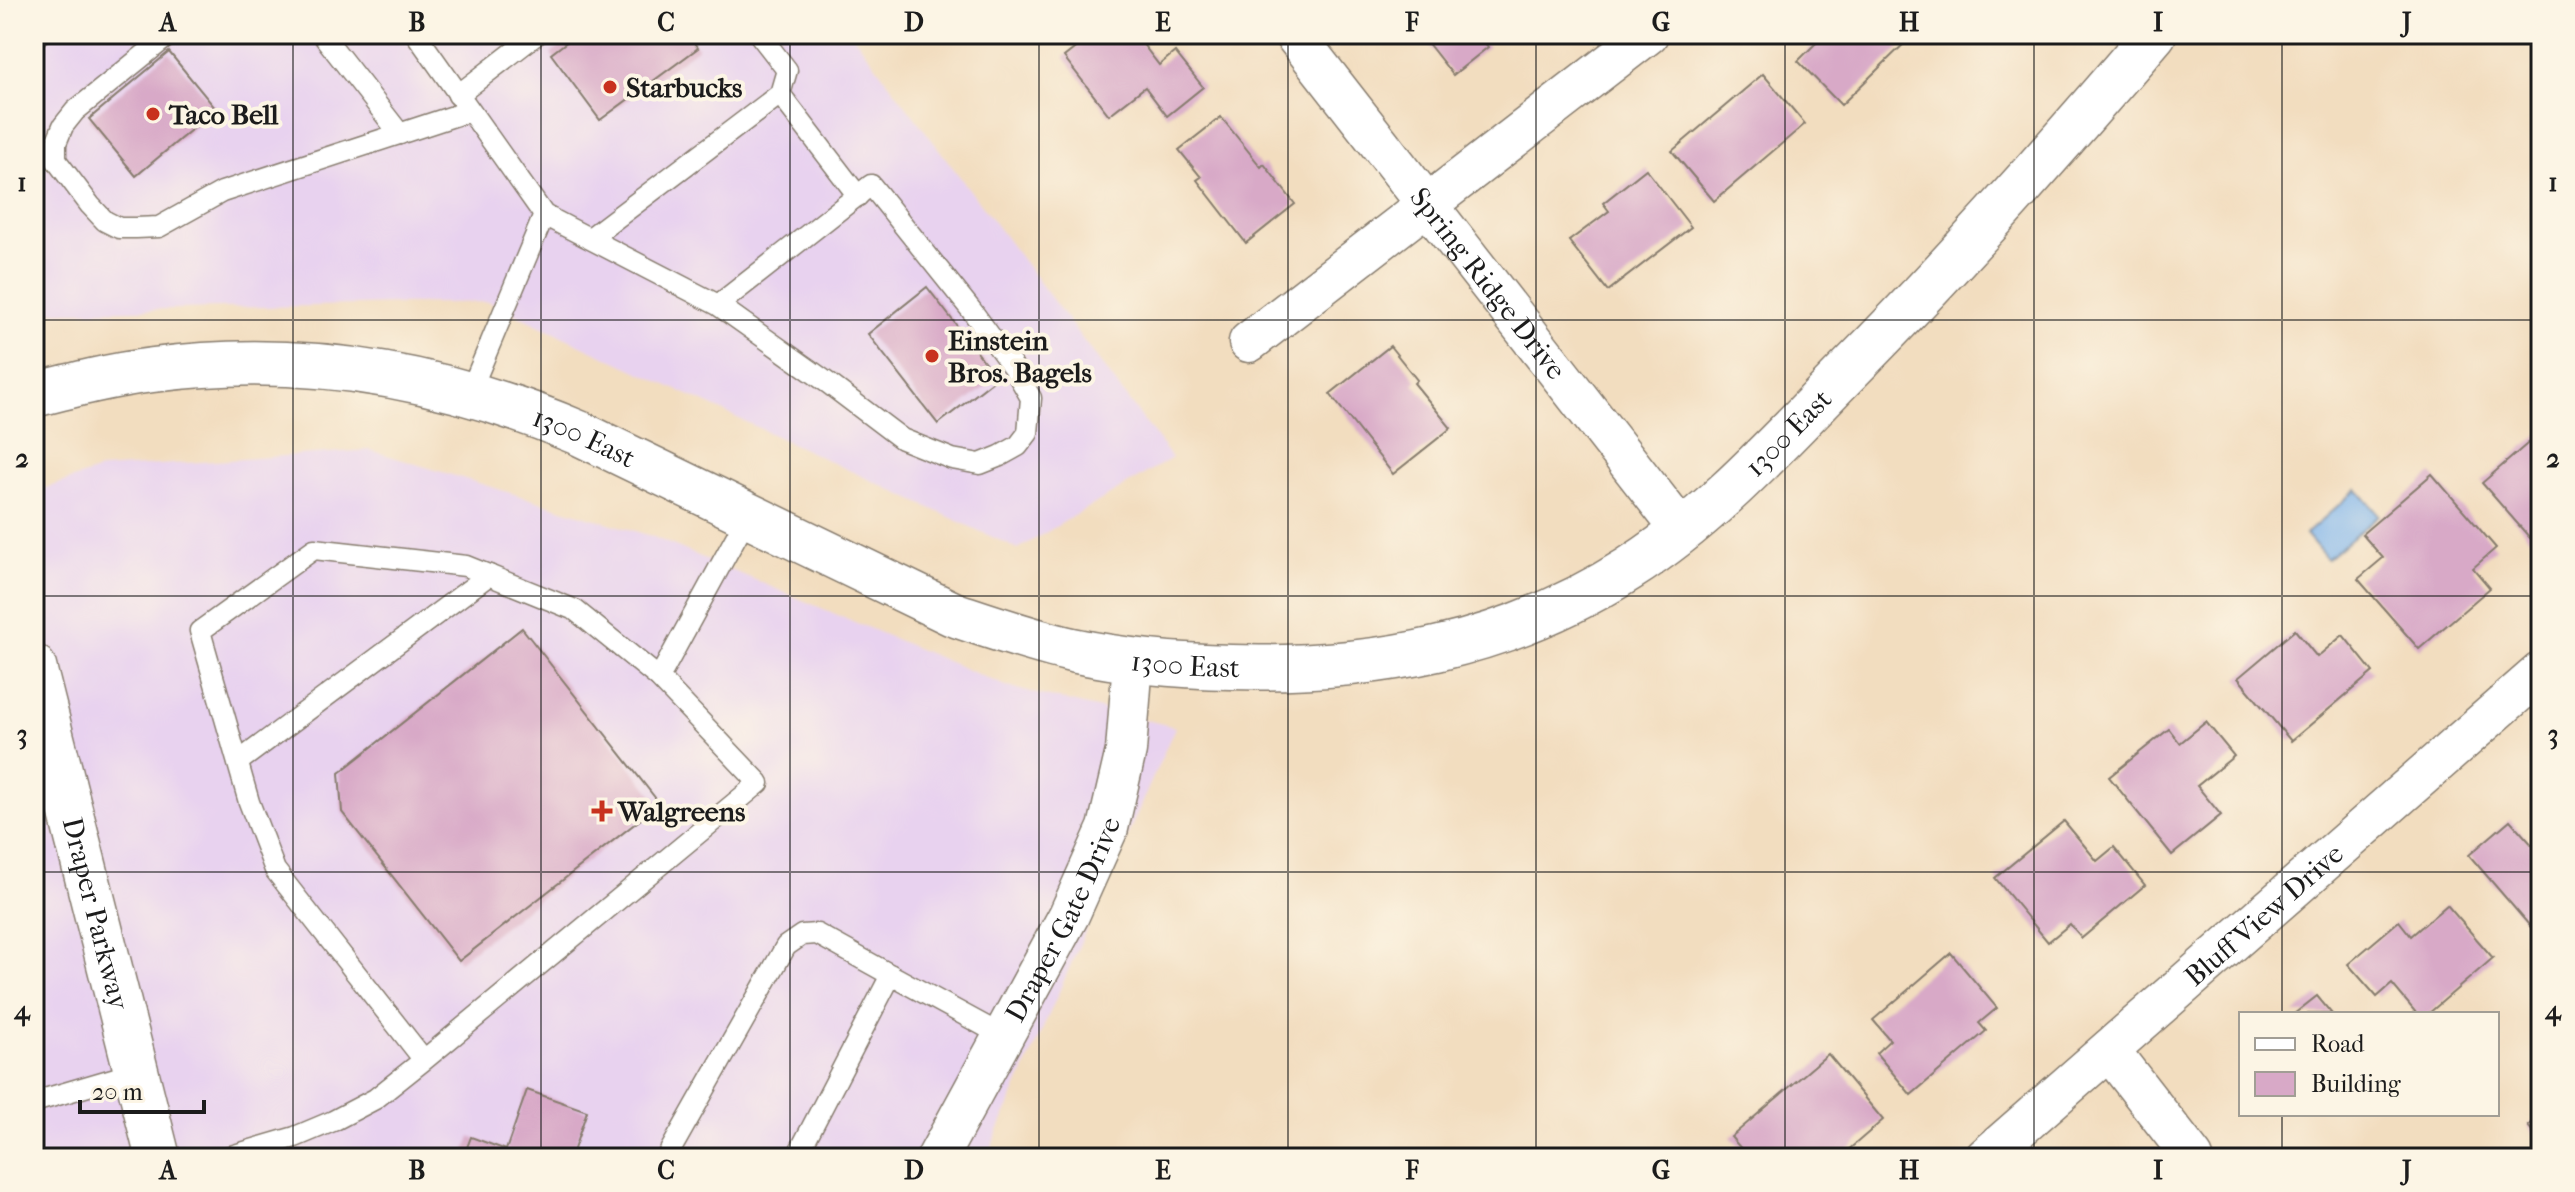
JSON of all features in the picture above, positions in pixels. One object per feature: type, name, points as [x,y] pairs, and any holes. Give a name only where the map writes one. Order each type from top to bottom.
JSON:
[{"type":"main road","name":"1300 East","points":[[34,395],[99,379],[207,365],[262,363],[368,371],[470,392],[525,410],[579,433],[953,614],[1012,634],[1072,650],[1133,661],[1191,666],[1312,668],[1374,662],[1435,650],[1523,622],[1584,595],[1630,569],[1682,531],[1720,500],[1924,295],[2154,34]]},
{"type":"main road","name":"Draper Parkway","points":[[34,667],[41,722],[158,1158]]},
{"type":"street","name":"Spring Ridge Drive","points":[[1294,34],[1682,531]]},
{"type":"street","points":[[1249,342],[1648,34]]},
{"type":"street","name":"Draper Gate Drive","points":[[937,1158],[1069,915],[1108,828],[1126,751],[1133,661]]},
{"type":"street","name":"Bluff View Drive","points":[[1985,1158],[2541,672]]},
{"type":"street","points":[[2109,1050],[2193,1158]]},
{"type":"lane","points":[[34,38],[39,34]]},
{"type":"lane","points":[[170,34],[75,111],[63,126],[56,143],[56,160],[90,205],[105,221],[119,228],[159,227],[222,192],[400,134],[464,103],[537,34]]},
{"type":"lane","points":[[322,34],[400,134]]},
{"type":"lane","points":[[416,34],[544,215],[718,305],[902,439],[952,459],[980,464],[1018,446],[1028,433],[1031,398],[1015,370],[871,185],[718,305]]},
{"type":"lane","points":[[590,238],[780,94],[787,70],[759,34]]},
{"type":"lane","points":[[780,94],[858,196]]},
{"type":"lane","points":[[470,392],[544,215]]},
{"type":"lane","points":[[659,678],[748,515]]},
{"type":"lane","points":[[224,1158],[295,1137],[375,1099],[424,1060],[759,783],[659,678],[575,610],[466,566],[314,549],[200,631],[249,802],[275,870],[424,1060]]},
{"type":"lane","points":[[238,762],[489,575]]},
{"type":"lane","points":[[666,1158],[786,946],[802,935],[817,934],[1003,1036]]},
{"type":"lane","points":[[796,1158],[891,975]]},
{"type":"lane","points":[[34,1102],[136,1072]]},
{"type":"shaded area","points":[[34,34],[852,34],[1172,458],[1018,549],[489,302],[34,312]]},
{"type":"shaded area","points":[[370,450],[651,536],[1008,687],[1175,727],[986,1158],[34,1158],[34,492],[103,469]]},
{"type":"water","points":[[2357,489],[2379,515],[2327,559],[2306,534]]},
{"type":"building","name":"Starbucks","points":[[577,34],[687,34],[698,48],[600,120],[551,54]]},
{"type":"building","points":[[1093,34],[1135,34],[1159,65],[1175,52],[1203,87],[1167,116],[1145,87],[1109,115],[1064,57]]},
{"type":"building","points":[[1437,34],[1478,34],[1488,47],[1453,75],[1427,42]]},
{"type":"building","points":[[1825,34],[1914,34],[1841,105],[1798,61]]},
{"type":"building","name":"Taco Bell","points":[[169,52],[216,109],[136,176],[89,119]]},
{"type":"building","points":[[1763,74],[1805,124],[1714,201],[1672,151]]},
{"type":"building","points":[[1221,117],[1295,204],[1246,243],[1197,180],[1201,177],[1179,150]]},
{"type":"building","points":[[1646,169],[1691,227],[1608,291],[1569,241],[1609,211],[1603,203]]},
{"type":"building","name":"Einstein Bros. Bagels","points":[[927,287],[997,378],[938,424],[868,334]]},
{"type":"building","points":[[1390,346],[1417,380],[1414,383],[1451,428],[1393,474],[1330,394]]},
{"type":"building","points":[[2541,432],[2541,529],[2530,538],[2482,483]]},
{"type":"building","points":[[2432,474],[2496,548],[2473,568],[2490,588],[2419,649],[2358,579],[2383,558],[2362,534]]},
{"type":"building","name":"Walgreens","points":[[522,628],[660,804],[459,961],[342,812],[339,773]]},
{"type":"building","points":[[2295,630],[2317,657],[2343,635],[2373,672],[2291,741],[2238,678]]},
{"type":"building","points":[[2206,722],[2234,756],[2197,786],[2221,815],[2172,855],[2109,777],[2169,729],[2180,743]]},
{"type":"building","points":[[2510,820],[2534,847],[2541,840],[2541,939],[2469,855]]},
{"type":"building","points":[[2064,821],[2097,861],[2114,847],[2145,885],[2082,938],[2070,924],[2048,942],[1995,878]]},
{"type":"building","points":[[2447,905],[2493,958],[2430,1012],[2415,1012],[2392,984],[2377,997],[2348,964],[2399,921],[2411,936]]},
{"type":"building","points":[[1951,953],[1997,1008],[1979,1023],[1986,1031],[1911,1095],[1876,1053],[1890,1040],[1873,1020]]},
{"type":"building","points":[[2317,996],[2330,1012],[2297,1012]]},
{"type":"building","points":[[1828,1054],[1883,1120],[1839,1158],[1749,1158],[1731,1137]]},
{"type":"building","points":[[527,1090],[587,1111],[571,1158],[463,1158],[471,1137],[506,1150]]},
{"type":"building","points":[[2541,1115],[2541,1142],[2528,1126]]},
{"type":"place","name":"Starbucks","points":[[610,87]]},
{"type":"place","name":"Taco Bell","points":[[153,114]]},
{"type":"place","name":"Einstein Bros. Bagels","points":[[932,356]]},
{"type":"place","name":"Walgreens","points":[[602,811]]}]
